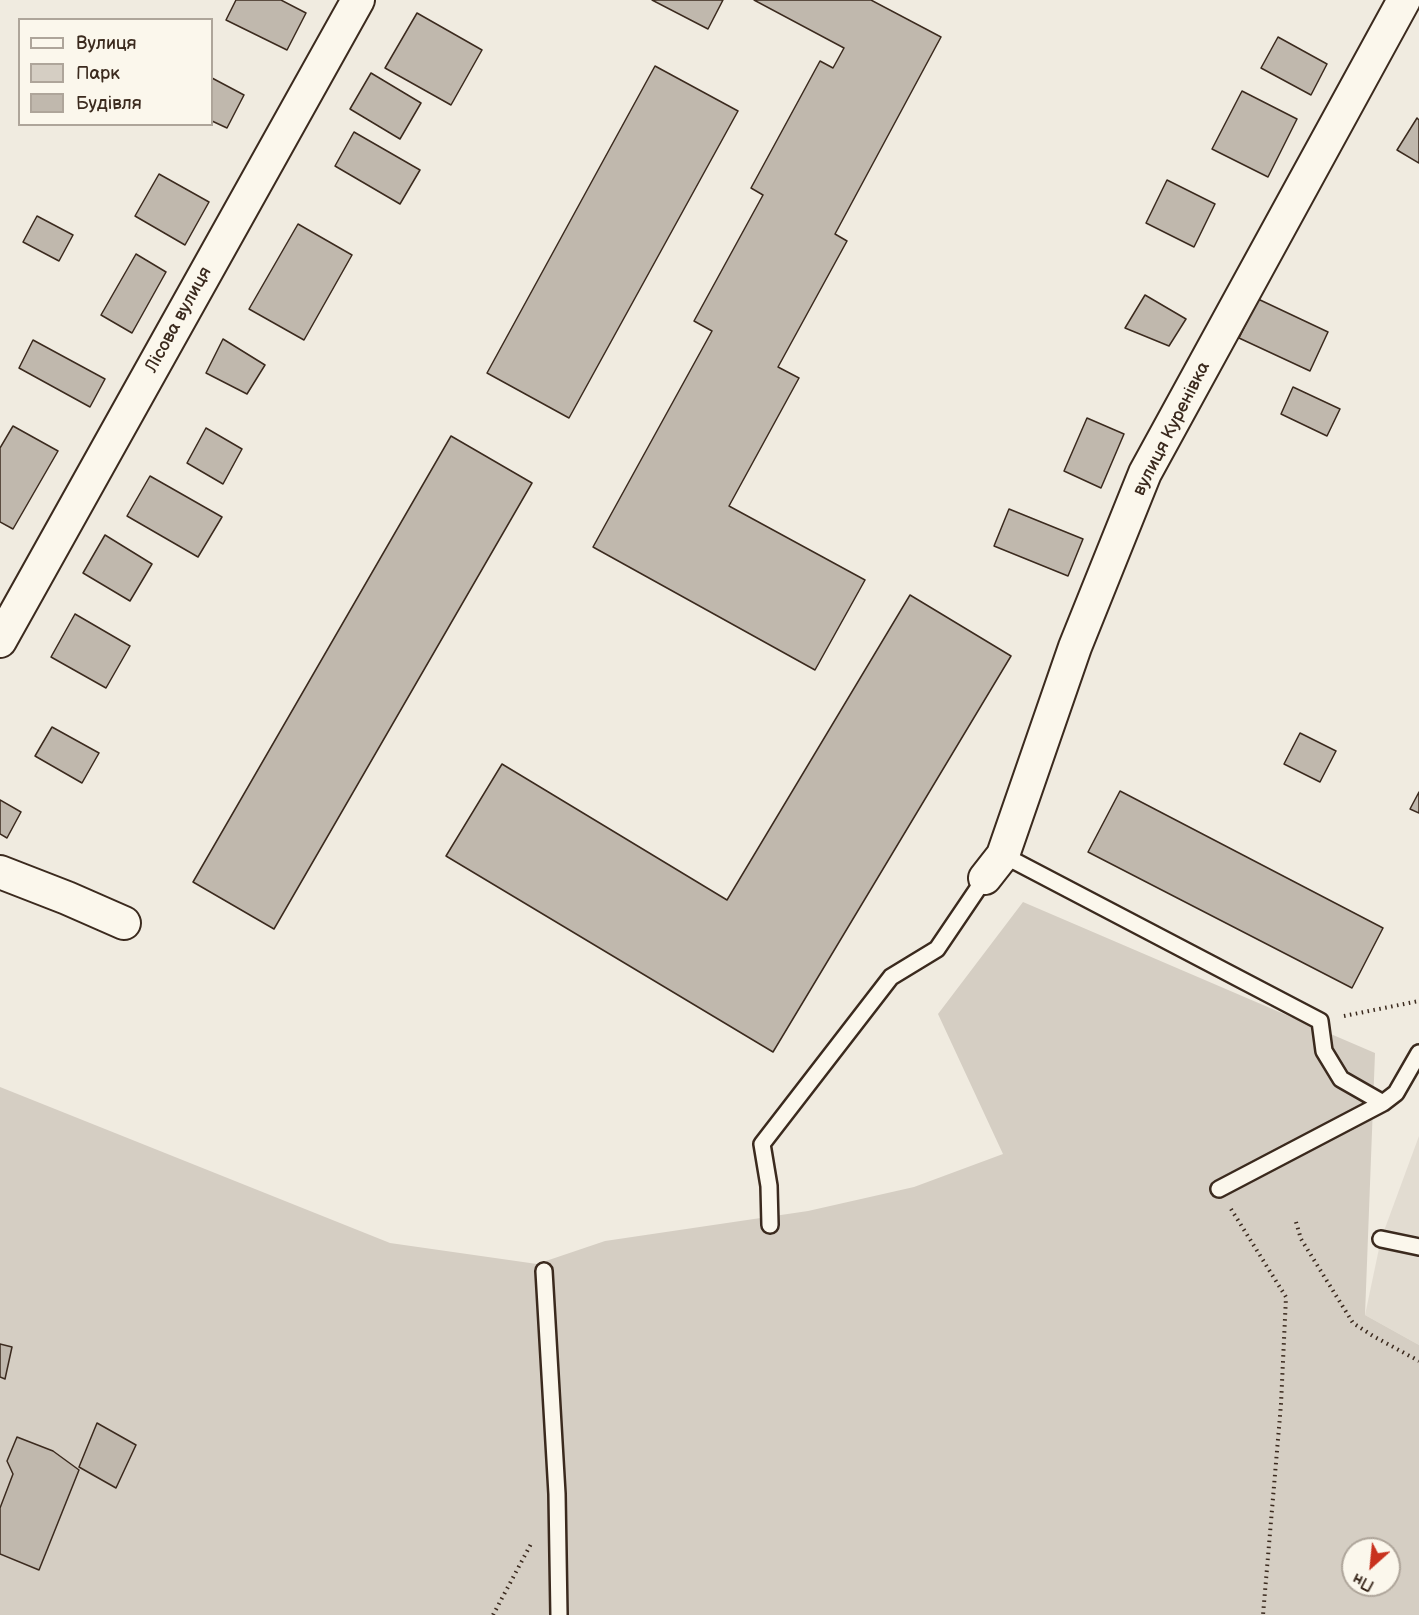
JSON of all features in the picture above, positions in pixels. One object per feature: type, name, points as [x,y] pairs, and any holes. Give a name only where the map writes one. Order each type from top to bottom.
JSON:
[{"type":"street","name":"Лісова вулиця","points":[[0,641],[358,0]]},
{"type":"street","name":"вулиця Куренівка","points":[[994,867],[1075,647],[1146,473],[1404,0]]},
{"type":"street","points":[[0,872],[124,923]]},
{"type":"lane","points":[[770,1225],[769,1186],[762,1143],[891,977],[937,949],[994,867],[1320,1021],[1323,1051],[1341,1079],[1383,1103]]},
{"type":"lane","points":[[1219,1189],[1383,1103],[1396,1093],[1419,1053]]},
{"type":"lane","points":[[1382,1239],[1419,1247]]},
{"type":"lane","points":[[544,1271],[557,1494],[559,1615]]},
{"type":"path","points":[[1320,1021],[1419,1001]]},
{"type":"path","points":[[1219,1189],[1286,1297],[1281,1404],[1263,1615]]},
{"type":"path","points":[[1296,1222],[1301,1239],[1353,1323],[1419,1361]]},
{"type":"path","points":[[493,1615],[557,1494]]},
{"type":"shaded area","points":[[1419,1136],[1419,1345],[1365,1315],[1381,1239]]},
{"type":"green space","points":[[1023,902],[1375,1053],[1365,1315],[1419,1345],[1419,1615],[0,1615],[0,1087],[390,1243],[537,1264],[605,1241],[808,1211],[914,1187],[1003,1154],[938,1014]]},
{"type":"building","points":[[236,0],[281,0],[306,13],[287,50],[226,20]]},
{"type":"building","points":[[652,0],[723,0],[708,29]]},
{"type":"building","points":[[754,0],[871,0],[941,37],[835,234],[847,241],[778,367],[799,378],[729,506],[865,580],[815,670],[593,547],[712,331],[694,321],[763,195],[751,188],[820,61],[833,68],[844,48]]},
{"type":"building","points":[[417,13],[482,50],[451,105],[385,68]]},
{"type":"building","points":[[1278,37],[1327,64],[1311,95],[1261,68]]},
{"type":"building","points":[[655,66],[738,111],[569,418],[487,373]]},
{"type":"building","points":[[371,73],[421,103],[400,139],[350,109]]},
{"type":"building","points":[[213,79],[244,95],[227,128],[213,121]]},
{"type":"building","points":[[1242,91],[1297,119],[1268,177],[1212,149]]},
{"type":"building","points":[[1417,118],[1419,120],[1419,163],[1397,150]]},
{"type":"building","points":[[354,132],[420,170],[400,204],[335,166]]},
{"type":"building","points":[[159,174],[209,202],[185,245],[135,216]]},
{"type":"building","points":[[1167,180],[1215,204],[1194,247],[1146,223]]},
{"type":"building","points":[[37,216],[73,235],[59,261],[23,242]]},
{"type":"building","points":[[298,224],[352,255],[304,340],[249,309]]},
{"type":"building","points":[[136,254],[166,272],[132,333],[101,315]]},
{"type":"building","points":[[1145,295],[1186,319],[1169,346],[1125,328]]},
{"type":"building","points":[[1258,299],[1328,332],[1310,371],[1239,338]]},
{"type":"building","points":[[223,339],[265,365],[247,394],[206,373]]},
{"type":"building","points":[[33,340],[105,379],[90,407],[19,368]]},
{"type":"building","points":[[1293,387],[1340,409],[1327,436],[1281,414]]},
{"type":"building","points":[[1087,418],[1124,434],[1101,488],[1064,471]]},
{"type":"building","points":[[13,426],[58,451],[13,529],[0,522],[0,448]]},
{"type":"building","points":[[206,428],[242,449],[223,484],[187,463]]},
{"type":"building","points":[[451,436],[532,483],[274,929],[193,882]]},
{"type":"building","points":[[150,476],[222,517],[198,557],[127,516]]},
{"type":"building","points":[[1009,509],[1083,539],[1068,576],[994,546]]},
{"type":"building","points":[[105,535],[152,564],[130,601],[83,573]]},
{"type":"building","points":[[910,595],[1011,656],[773,1052],[446,856],[502,764],[727,900]]},
{"type":"building","points":[[75,614],[130,646],[106,688],[51,657]]},
{"type":"building","points":[[52,727],[99,753],[82,783],[35,756]]},
{"type":"building","points":[[1300,733],[1336,751],[1320,782],[1284,764]]},
{"type":"building","points":[[1120,791],[1383,928],[1352,988],[1088,852]]},
{"type":"building","points":[[1419,792],[1419,813],[1410,809]]},
{"type":"building","points":[[0,800],[21,812],[7,838],[0,834]]},
{"type":"building","points":[[0,1344],[12,1347],[5,1379],[0,1377]]},
{"type":"building","points":[[97,1423],[136,1445],[116,1488],[79,1467]]},
{"type":"building","points":[[17,1437],[53,1451],[79,1470],[39,1570],[0,1554],[0,1508],[13,1474],[7,1461]]}]
